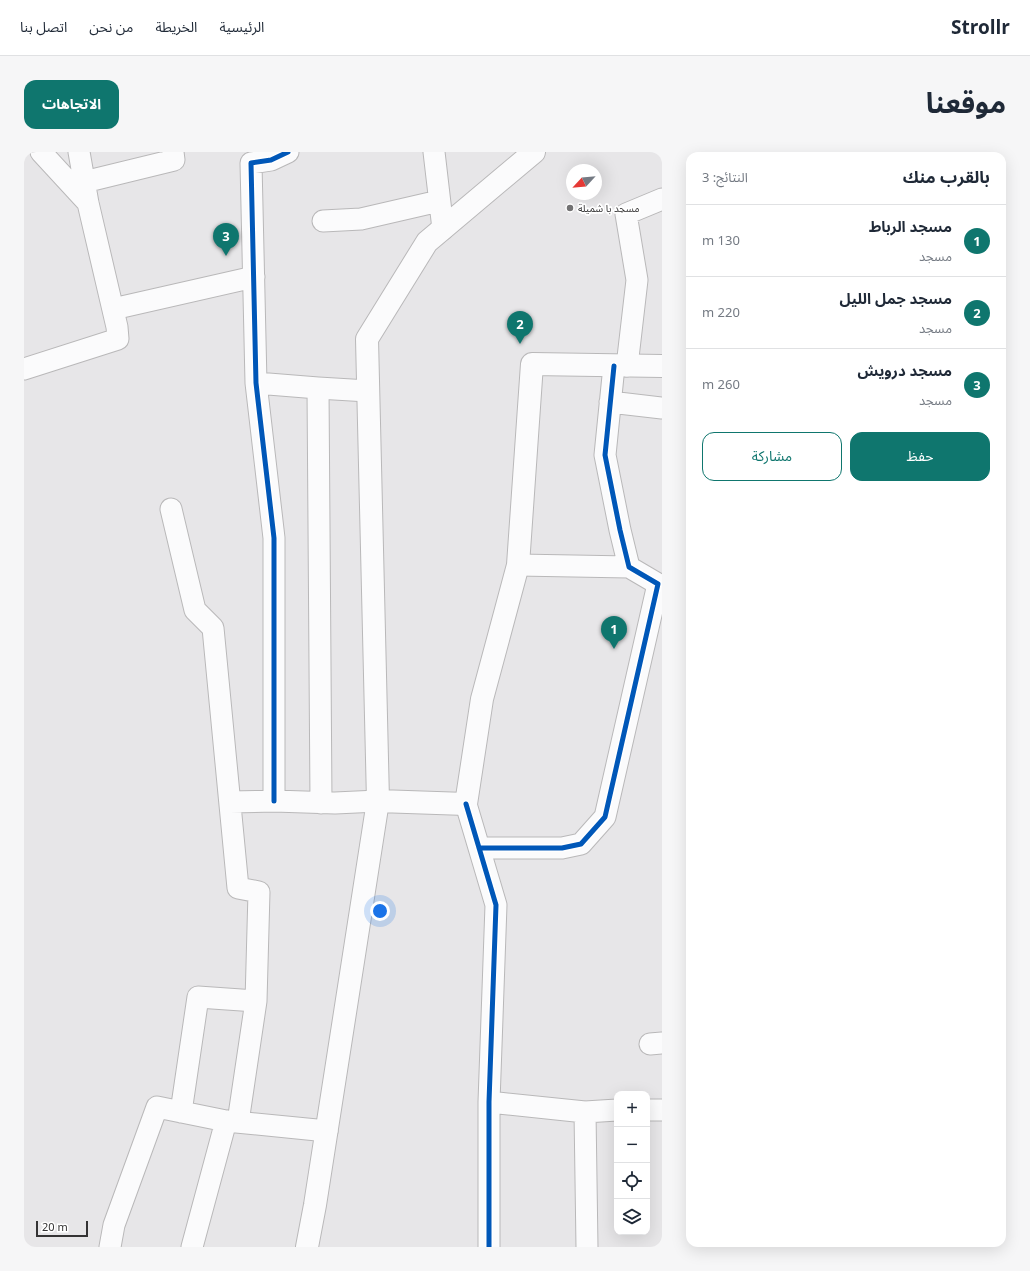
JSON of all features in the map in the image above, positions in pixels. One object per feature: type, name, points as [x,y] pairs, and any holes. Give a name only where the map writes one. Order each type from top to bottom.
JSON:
[{"type":"main road","points":[[306,1247],[315,1205],[327,1131],[378,801],[367,339],[427,242],[534,152]]},
{"type":"main road","points":[[378,801],[466,804],[482,699],[518,566],[532,364],[662,366]]},
{"type":"street","points":[[41,152],[88,202]]},
{"type":"street","points":[[24,369],[118,339],[117,327],[88,202],[79,152]]},
{"type":"street","points":[[84,182],[174,160],[173,152]]},
{"type":"street","points":[[274,801],[274,538],[256,383],[251,162],[271,160],[288,152]]},
{"type":"street","points":[[434,152],[442,229]]},
{"type":"street","points":[[629,567],[605,455],[610,402],[620,366],[637,280],[626,214],[662,199]]},
{"type":"street","points":[[323,221],[361,219],[440,201]]},
{"type":"street","points":[[113,309],[254,277]]},
{"type":"street","points":[[256,383],[368,391]]},
{"type":"street","points":[[318,388],[321,803]]},
{"type":"street","points":[[610,402],[662,408]]},
{"type":"street","points":[[171,509],[195,610],[214,628],[238,888],[259,892],[256,1001],[232,1121],[192,1247]]},
{"type":"street","points":[[479,848],[562,848],[581,844],[605,817],[660,580],[629,567],[518,566]]},
{"type":"street","points":[[230,802],[274,801],[321,803],[378,801]]},
{"type":"street","points":[[466,804],[496,905],[489,1102],[489,1247]]},
{"type":"street","points":[[181,1112],[198,997],[256,1001]]},
{"type":"street","points":[[489,1102],[584,1112],[614,1110]]},
{"type":"street","points":[[110,1247],[114,1225],[157,1107],[232,1121],[327,1131]]},
{"type":"street","points":[[650,1110],[662,1110]]},
{"type":"street","points":[[584,1112],[587,1247]]},
{"type":"cycle path","points":[[274,801],[274,538],[256,383],[251,163],[271,160],[288,152]]},
{"type":"cycle path","points":[[479,848],[562,848],[581,844],[605,817],[658,584],[629,567],[620,530],[605,455],[614,366]]},
{"type":"cycle path","points":[[466,804],[496,905],[489,1102],[489,1247]]},
{"type":"place","name":"مسجد با شميلة","points":[[570,208]]},
{"type":"place","name":"مسجد درويش","points":[[226,256]]},
{"type":"place","name":"مسجد جمل الليل","points":[[520,344]]},
{"type":"place","name":"مسجد الرباط","points":[[614,649]]}]
